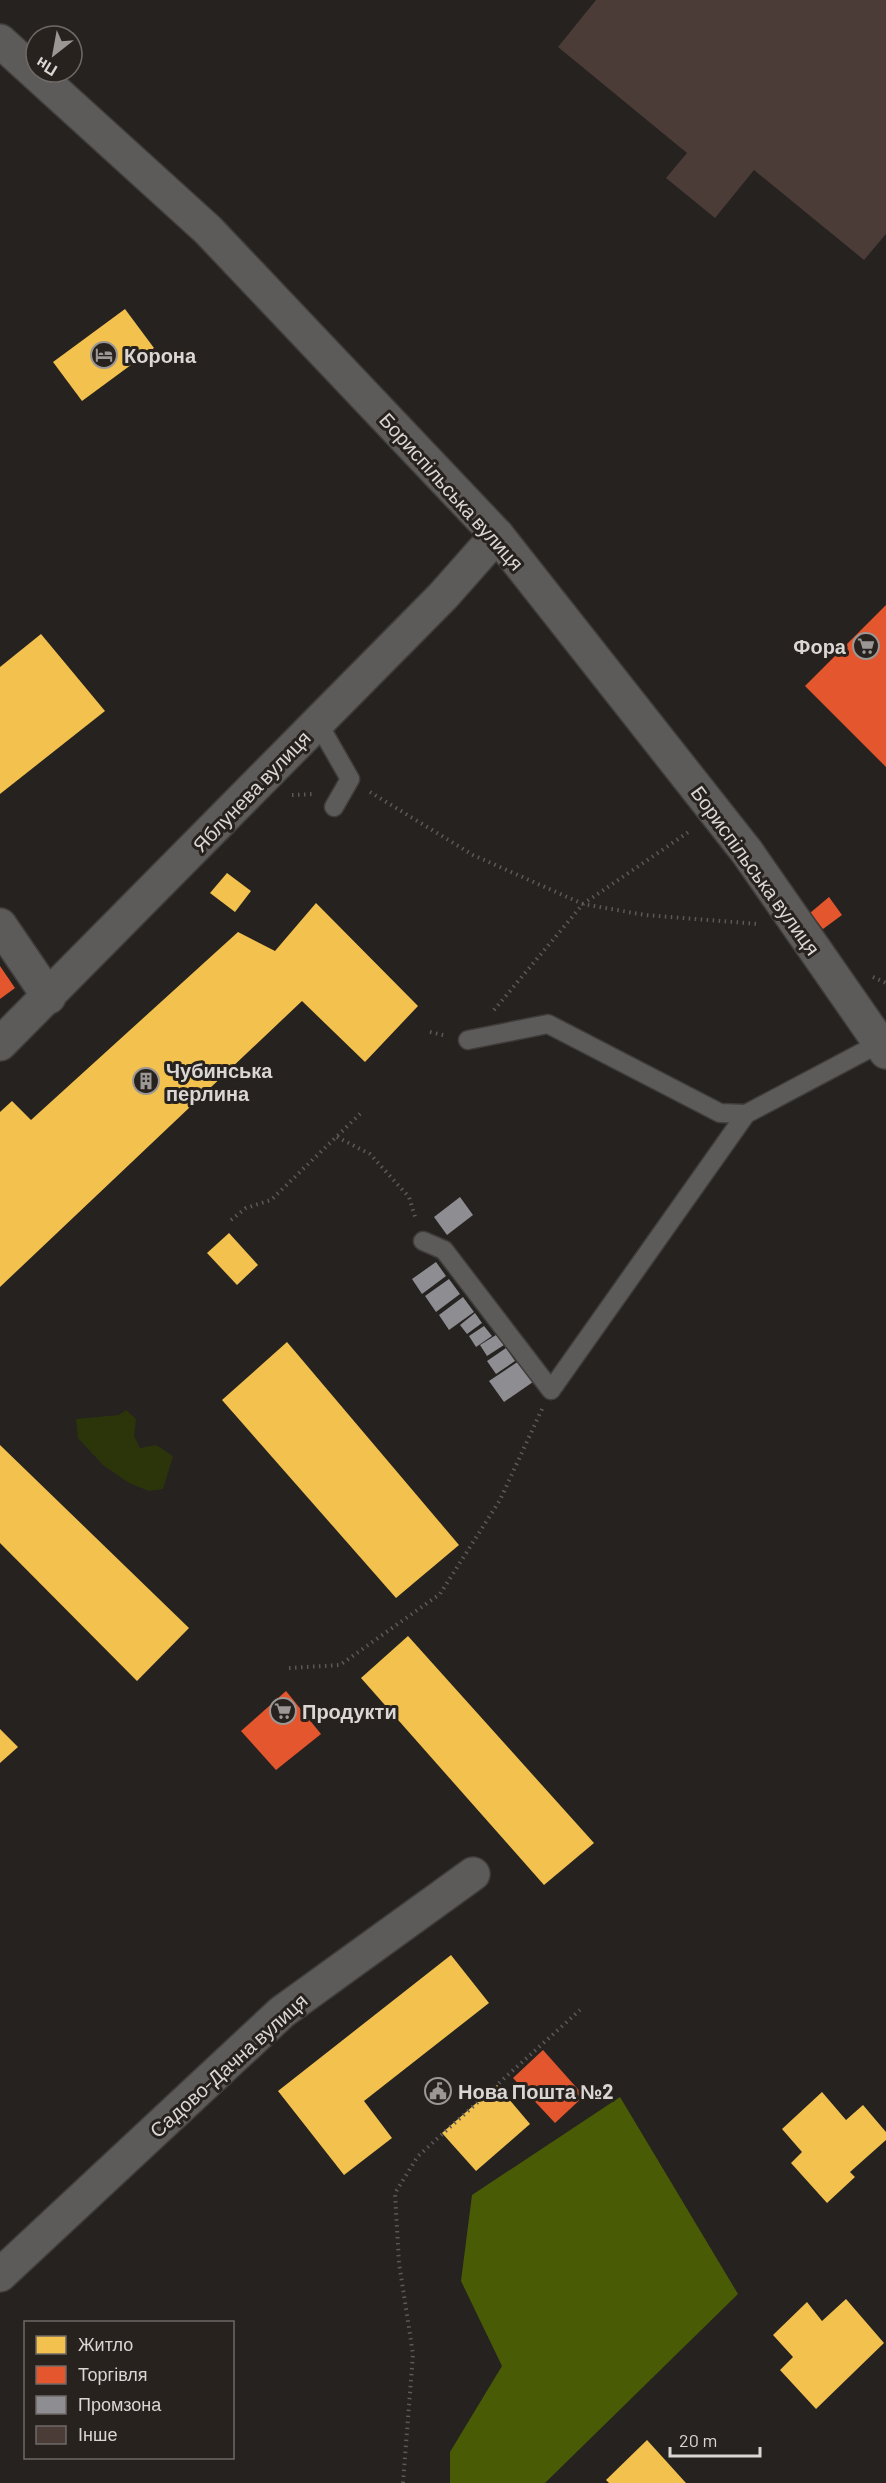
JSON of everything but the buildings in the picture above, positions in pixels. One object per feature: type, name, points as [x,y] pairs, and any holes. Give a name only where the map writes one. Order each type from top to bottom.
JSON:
[{"type":"street","name":"Бориспільська вулиця","points":[[0,41],[207,230],[497,535],[716,813],[883,1048]]},
{"type":"street","name":"Яблунева вулиця","points":[[0,1044],[443,596],[497,535]]},
{"type":"street","points":[[0,925],[49,997]]},
{"type":"street","name":"Садово-Дачна вулиця","points":[[0,2275],[282,2012],[473,1874]]},
{"type":"lane","points":[[318,723],[342,793]]},
{"type":"lane","points":[[468,1040],[548,1024],[720,1113],[746,1114],[883,1048]]},
{"type":"lane","points":[[423,1241],[444,1250],[551,1390],[746,1114]]},
{"type":"path","points":[[288,795],[342,793],[583,904],[645,915],[799,927]]},
{"type":"path","points":[[468,1040],[583,904],[716,813]]},
{"type":"path","points":[[231,1220],[246,1208],[271,1200],[363,1111]]},
{"type":"path","points":[[336,1137],[370,1154],[409,1197],[423,1241]]},
{"type":"path","points":[[289,1668],[340,1665],[440,1594],[500,1500],[551,1390]]},
{"type":"path","points":[[404,2483],[413,2354],[399,2263],[395,2193],[418,2156],[580,2010]]},
{"type":"green space","points":[[126,1410],[136,1419],[134,1436],[140,1448],[156,1445],[173,1456],[163,1489],[149,1491],[129,1483],[103,1465],[78,1438],[76,1419],[119,1415]]},
{"type":"green space","points":[[620,2097],[738,2294],[545,2483],[450,2483],[450,2452],[502,2366],[461,2281],[472,2195]]},
{"type":"place","name":"Корона","points":[[104,355]]},
{"type":"place","name":"Фора","points":[[866,646]]},
{"type":"place","name":"Чубинська перлина","points":[[146,1081]]},
{"type":"place","name":"Продукти","points":[[283,1711]]},
{"type":"place","name":"Нова Пошта №2","points":[[438,2091]]}]
